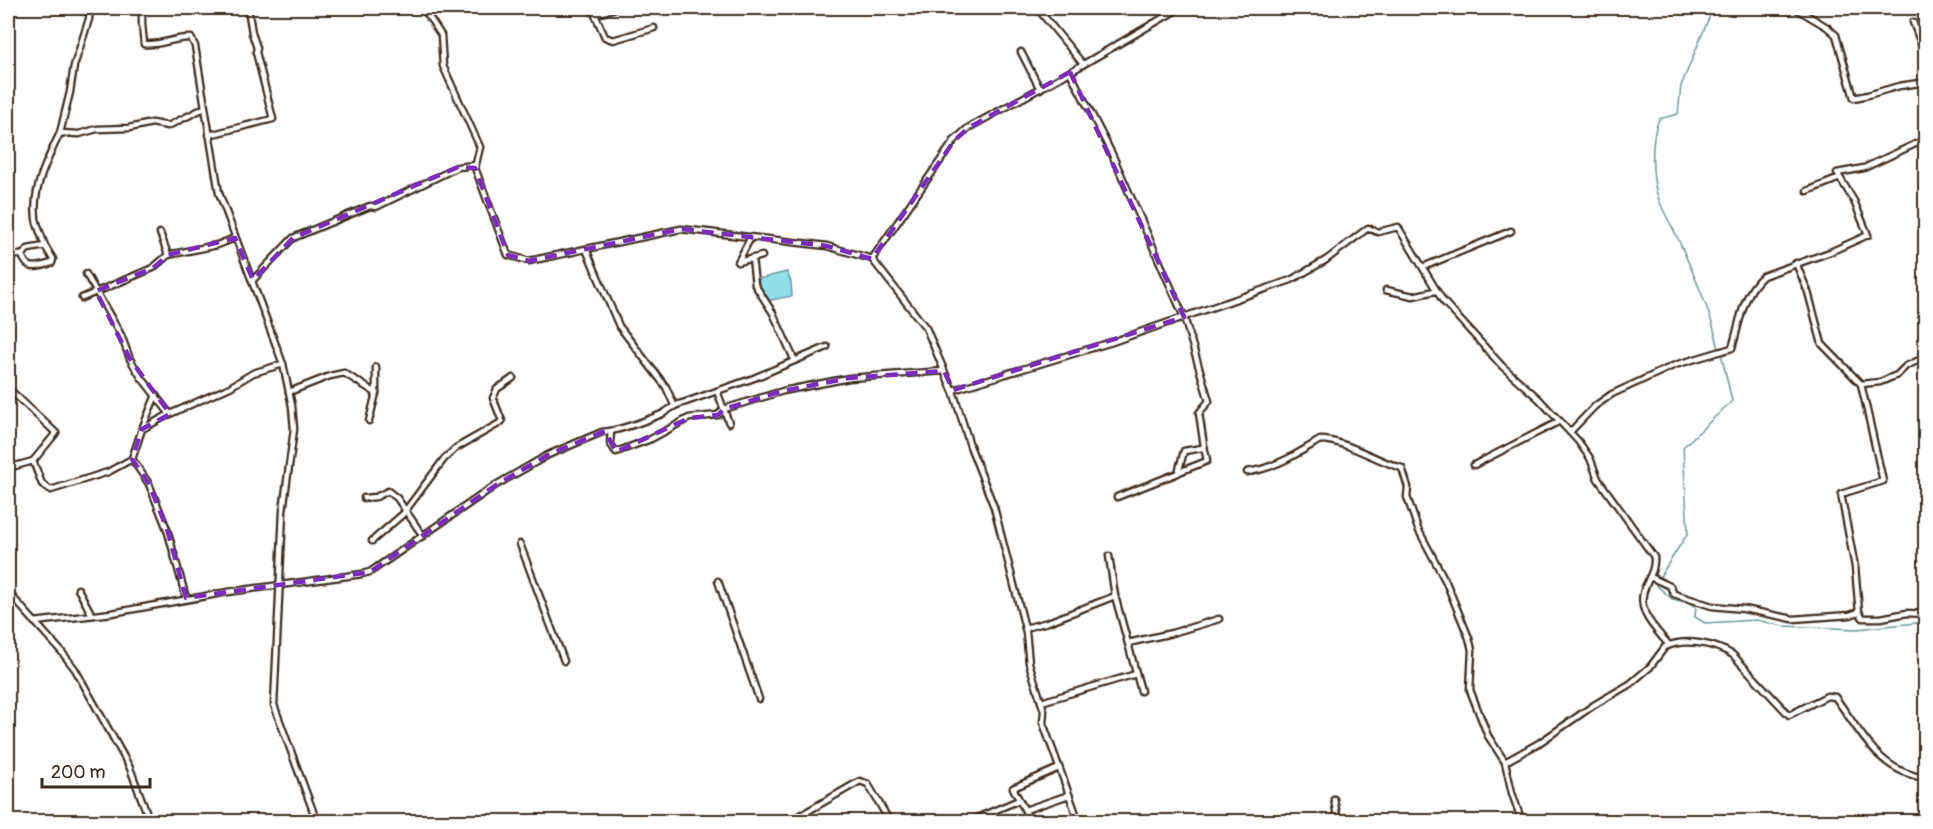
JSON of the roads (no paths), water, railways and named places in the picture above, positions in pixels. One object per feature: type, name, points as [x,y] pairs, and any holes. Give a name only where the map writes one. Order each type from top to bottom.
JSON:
[{"type":"street","points":[[22,255],[26,264],[32,267],[52,263],[36,220],[35,192],[60,133],[74,66],[89,19],[90,8]]},
{"type":"street","points":[[142,8],[144,44],[191,38],[195,46],[219,193],[284,364],[294,429],[283,511],[274,712],[317,822]]},
{"type":"street","points":[[208,135],[273,119],[256,52],[248,8]]},
{"type":"street","points":[[423,8],[441,35],[443,66],[480,147],[475,165],[478,179],[508,255],[529,261],[681,229],[827,246],[872,259],[926,328],[953,390],[970,446],[994,507],[1025,628],[1029,663],[1044,711],[1043,723],[1079,822]]},
{"type":"street","points":[[592,8],[605,37],[612,40],[654,28]]},
{"type":"street","points":[[595,15],[615,8]]},
{"type":"street","points":[[1037,8],[1083,64]]},
{"type":"street","points":[[872,259],[954,141],[968,128],[1180,8]]},
{"type":"street","points":[[1795,8],[1836,35],[1854,98],[1899,86],[1926,82]]},
{"type":"street","points":[[1913,22],[1926,57]]},
{"type":"street","points":[[1021,52],[1040,88]]},
{"type":"street","points":[[1070,72],[1112,154],[1184,317],[1209,401],[1199,413],[1207,461],[1117,497]]},
{"type":"street","points":[[60,133],[79,134],[97,129],[129,128],[152,123],[168,126],[204,108]]},
{"type":"street","points":[[1570,432],[1595,406],[1612,394],[1675,365],[1732,348],[1744,304],[1755,283],[1764,276],[1830,252],[1868,235],[1854,201],[1837,173],[1864,168],[1926,139]]},
{"type":"street","points":[[253,280],[293,238],[370,206],[376,207],[459,167],[475,165]]},
{"type":"street","points":[[1807,191],[1840,178]]},
{"type":"street","points":[[953,390],[1101,345],[1291,280],[1326,260],[1368,228],[1378,232],[1398,227],[1435,291],[1502,366],[1560,421],[1590,458],[1599,479],[1654,557],[1654,565],[1642,595],[1642,608],[1646,617],[1669,645]]},
{"type":"street","points":[[1423,267],[1511,231]]},
{"type":"street","points":[[160,233],[168,255]]},
{"type":"street","points":[[751,237],[738,262],[762,256]]},
{"type":"street","points":[[82,298],[153,268],[168,255],[208,247],[235,238]]},
{"type":"street","points":[[8,255],[22,255],[28,249],[45,246]]},
{"type":"street","points":[[586,249],[619,326],[666,387],[674,405]]},
{"type":"street","points":[[752,258],[754,285],[773,313],[794,359]]},
{"type":"street","points":[[1796,263],[1808,292],[1822,344],[1861,384],[1883,481],[1841,494],[1855,567],[1859,612],[1863,618],[1881,618],[1907,613],[1926,614]]},
{"type":"street","points":[[86,274],[120,335],[130,359],[170,414]]},
{"type":"street","points":[[1386,290],[1413,296],[1435,291]]},
{"type":"street","points":[[34,622],[370,572],[496,485],[548,455],[602,432],[636,425],[667,412],[674,405],[754,378],[826,347]]},
{"type":"street","points":[[1861,384],[1880,382],[1897,375],[1906,366],[1926,357]]},
{"type":"street","points":[[142,429],[230,387],[253,373],[284,364]]},
{"type":"street","points":[[369,421],[376,393],[376,367]]},
{"type":"street","points":[[611,431],[610,443],[616,452],[651,439],[689,418],[718,415],[724,409],[783,391],[849,378],[944,371]]},
{"type":"street","points":[[289,392],[344,373],[376,393]]},
{"type":"street","points":[[372,541],[403,514],[444,459],[456,448],[502,421],[493,398],[497,389],[513,378]]},
{"type":"street","points":[[8,388],[56,434],[33,461],[8,468]]},
{"type":"street","points":[[717,391],[729,423]]},
{"type":"street","points":[[33,461],[42,484],[51,490],[108,472],[132,459],[156,395]]},
{"type":"street","points":[[1474,465],[1560,421]]},
{"type":"street","points":[[1247,472],[1267,468],[1311,447],[1320,440],[1328,440],[1349,447],[1383,463],[1402,468],[1408,487],[1407,497],[1418,529],[1446,582],[1469,638],[1472,650],[1470,690],[1488,736],[1504,762],[1522,822]]},
{"type":"street","points":[[1178,472],[1184,451],[1204,446]]},
{"type":"street","points":[[132,459],[149,484],[167,529],[186,598]]},
{"type":"street","points":[[364,498],[376,497],[388,491],[397,498],[423,536]]},
{"type":"street","points":[[520,544],[564,661]]},
{"type":"street","points":[[1109,556],[1115,596],[1141,691]]},
{"type":"street","points":[[1650,577],[1670,586],[1674,594],[1720,607],[1744,609],[1793,619],[1850,615],[1859,612]]},
{"type":"street","points":[[718,581],[759,699]]},
{"type":"street","points":[[78,589],[93,615]]},
{"type":"street","points":[[8,592],[75,669],[130,768],[150,822]]},
{"type":"street","points":[[1025,628],[1048,622],[1115,596]]},
{"type":"street","points":[[1128,643],[1219,619]]},
{"type":"street","points":[[1504,762],[1539,743],[1594,705],[1630,684],[1650,667],[1665,647],[1691,641],[1726,650],[1742,663],[1789,715],[1827,696],[1835,697],[1875,754],[1911,776],[1926,778]]},
{"type":"street","points":[[1041,702],[1136,674]]},
{"type":"street","points":[[1031,822],[1013,788],[1059,768]]},
{"type":"street","points":[[789,822],[860,781],[868,784],[890,822]]},
{"type":"street","points":[[1025,810],[1069,795]]},
{"type":"street","points":[[1334,799],[1338,822]]},
{"type":"street","points":[[965,822],[1019,800]]},
{"type":"water","points":[[787,272],[791,282],[792,296],[767,301],[754,280]]},
{"type":"waterway","points":[[1713,8],[1681,86],[1678,114],[1659,119],[1654,137],[1653,159],[1654,181],[1659,200],[1702,294],[1719,349]]},
{"type":"waterway","points":[[1659,578],[1688,533],[1683,447],[1732,401],[1721,353]]},
{"type":"waterway","points":[[1657,583],[1656,585],[1672,599],[1696,607],[1695,617],[1705,623],[1756,620],[1783,626],[1857,629],[1926,622]]}]
